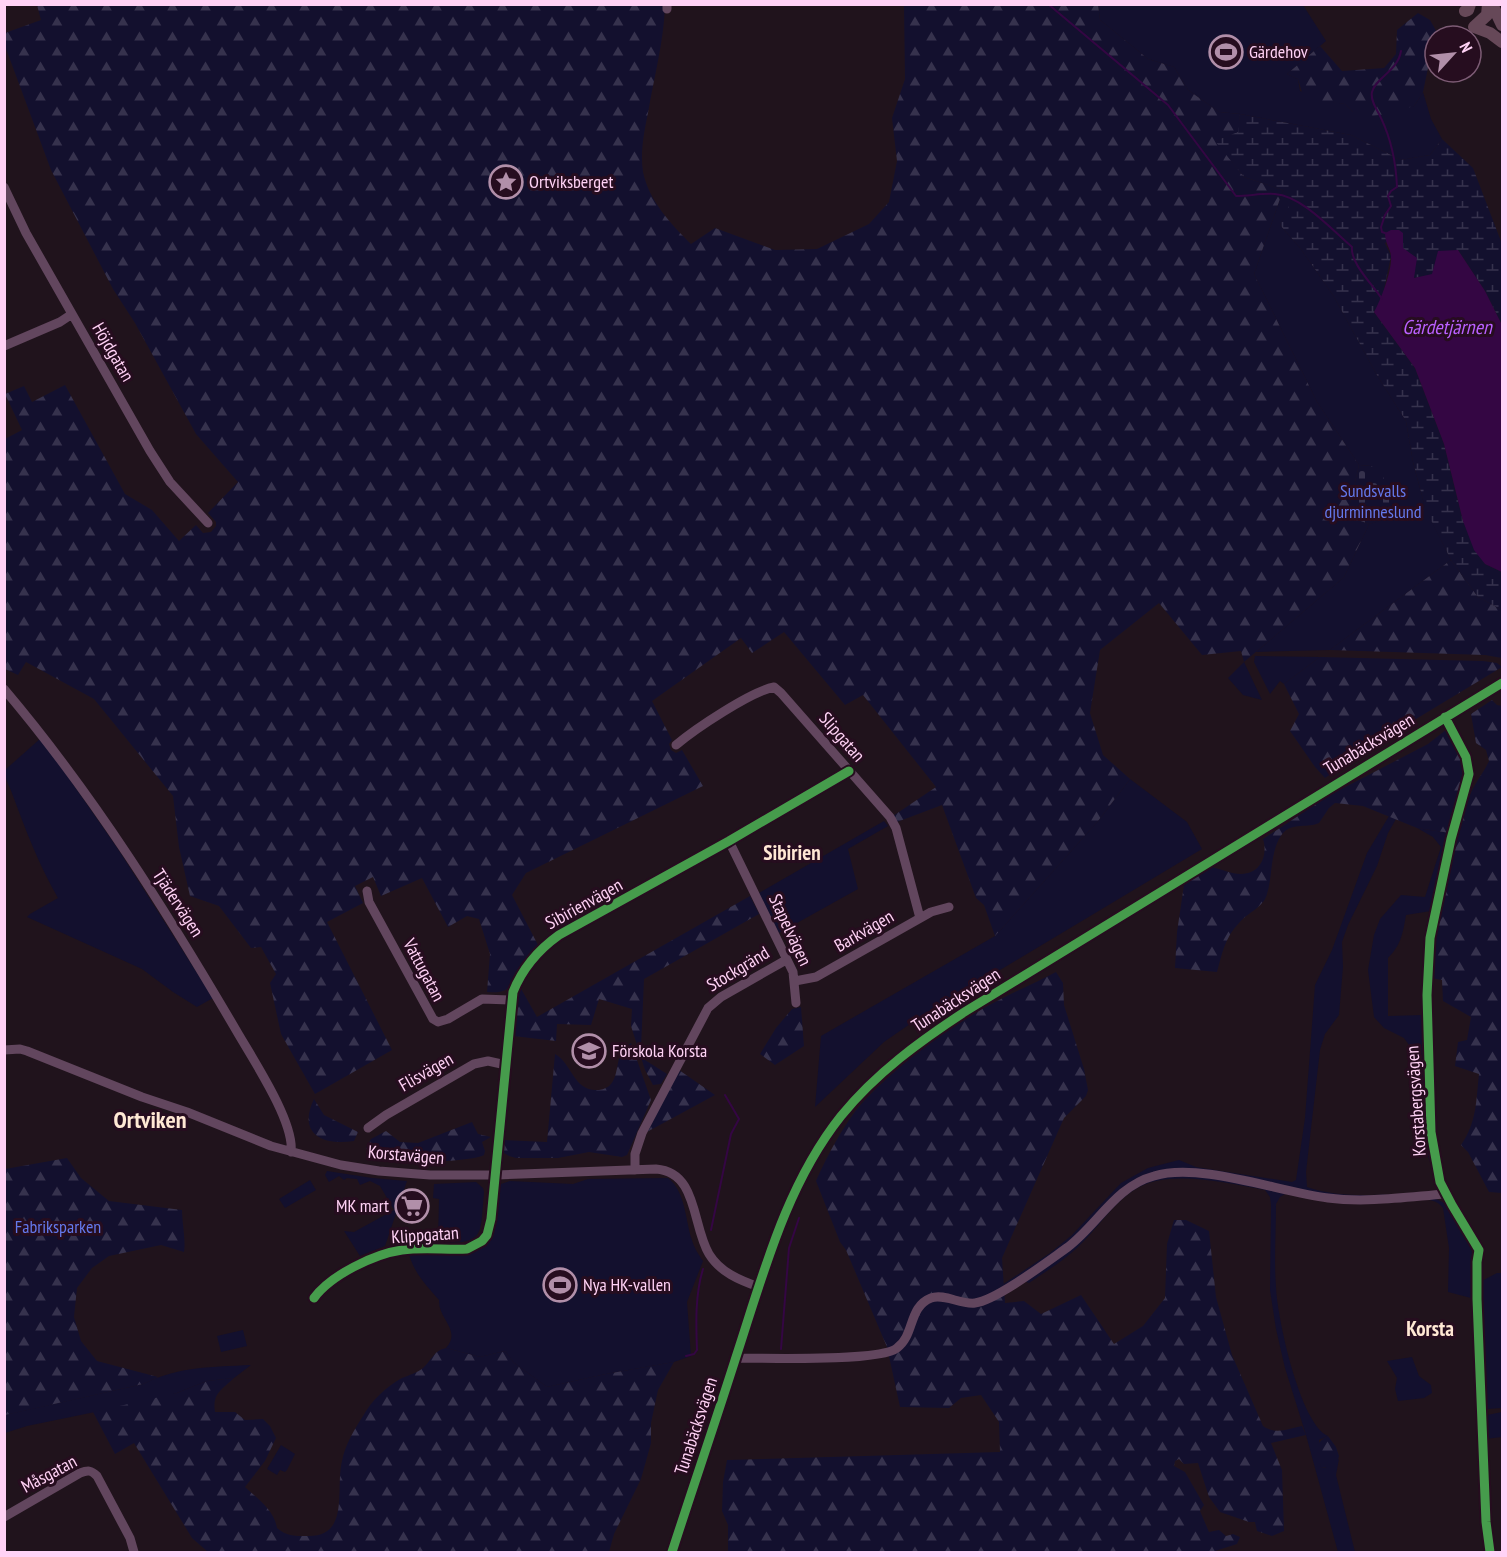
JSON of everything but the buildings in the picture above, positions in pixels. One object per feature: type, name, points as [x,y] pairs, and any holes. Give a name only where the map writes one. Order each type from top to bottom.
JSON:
[{"type":"main road","points":[[1486,7],[1503,25]]},
{"type":"main road","points":[[1486,7],[1474,27],[1490,33],[1502,43]]},
{"type":"main road","points":[[1486,7],[1502,43]]},
{"type":"street","name":"Höjdgatan","points":[[4,187],[26,233],[170,482],[208,523]]},
{"type":"street","points":[[4,346],[60,322],[72,314]]},
{"type":"street","name":"Tunabäcksvägen","points":[[672,1552],[782,1220],[812,1161],[840,1118],[866,1087],[890,1065],[934,1032],[976,1005],[1503,683]]},
{"type":"street","name":"Slipgatan","points":[[676,745],[688,734],[748,698],[774,687],[890,817],[896,828],[921,918]]},
{"type":"street","name":"Tjädervägen","points":[[4,689],[45,736],[76,779],[206,977],[277,1103],[288,1129],[291,1152]]},
{"type":"street","name":"Korstabergsvägen","points":[[1445,717],[1466,757],[1469,774],[1451,839],[1430,938],[1427,1005],[1431,1132],[1437,1169],[1446,1194],[1479,1250],[1477,1299],[1486,1522],[1490,1552]]},
{"type":"street","name":"Sibirienvägen","points":[[496,1175],[512,1000],[519,978],[534,956],[559,935],[729,842],[849,771]]},
{"type":"street","name":"Stapelvägen","points":[[729,842],[795,981],[796,1003]]},
{"type":"street","name":"Vattugatan","points":[[367,891],[374,911],[433,1019],[438,1022],[448,1019],[486,998],[512,1000]]},
{"type":"street","name":"Barkvägen","points":[[795,981],[816,977],[931,912],[949,907]]},
{"type":"street","name":"Stockgränd","points":[[635,1170],[635,1155],[642,1133],[708,1008],[721,997],[786,960]]},
{"type":"street","name":"Korstavägen","points":[[4,1050],[27,1051],[142,1097],[291,1152],[320,1161],[379,1172],[496,1175],[663,1169],[677,1176],[687,1189],[700,1236],[708,1253],[725,1271],[744,1282],[759,1287]]},
{"type":"street","name":"Flisvägen","points":[[368,1128],[386,1115],[474,1064],[489,1061],[506,1065]]},
{"type":"street","points":[[736,1358],[867,1356],[888,1353],[904,1343],[915,1313],[922,1303],[939,1296],[970,1304],[980,1303],[1001,1293],[1075,1241],[1127,1188],[1153,1176],[1184,1172],[1336,1199],[1446,1194]]},
{"type":"street","name":"Klippgatan","points":[[314,1298],[321,1289],[341,1276],[378,1257],[402,1250],[454,1250],[475,1246],[487,1235],[496,1175]]},
{"type":"street","name":"Måsgatan","points":[[4,1517],[80,1473],[86,1470],[92,1471],[97,1476],[130,1538],[134,1552]]},
{"type":"green space","points":[[37,5],[665,5],[661,46],[642,150],[643,172],[650,193],[669,220],[691,244],[715,228],[775,250],[817,249],[869,224],[889,202],[897,161],[892,118],[905,79],[904,5],[1098,5],[1100,20],[1148,59],[1174,67],[1188,90],[1219,112],[1240,114],[1239,132],[1216,141],[1244,177],[1283,190],[1254,274],[1317,402],[1359,465],[1347,516],[1369,524],[1344,577],[1244,662],[1241,651],[1202,655],[1159,603],[1100,650],[1090,713],[1103,755],[1130,779],[1098,821],[995,936],[984,905],[976,898],[942,805],[897,822],[893,816],[936,787],[863,695],[845,705],[784,632],[752,653],[741,638],[652,701],[672,740],[669,744],[671,750],[676,753],[682,750],[703,786],[526,873],[512,895],[538,945],[505,990],[487,992],[490,954],[479,919],[467,916],[448,927],[422,878],[381,896],[373,877],[355,886],[363,903],[327,922],[392,1050],[315,1094],[281,1034],[270,983],[276,974],[261,947],[251,948],[219,906],[190,896],[179,847],[173,796],[94,699],[26,662],[18,675],[5,669],[5,439],[22,430],[5,394],[24,386],[32,402],[65,385],[125,494],[152,510],[179,541],[196,525],[203,533],[211,532],[216,522],[208,513],[238,482],[196,434],[135,323],[113,289],[51,170],[5,46],[5,33],[41,20]]},
{"type":"green space","name":"Gärdehov","points":[[1098,5],[1303,5],[1326,41],[1287,74],[1298,79],[1300,91],[1345,104],[1353,112],[1414,106],[1423,92],[1431,119],[1442,139],[1430,155],[1401,160],[1351,135],[1219,112],[1188,90],[1174,67],[1148,59],[1100,20]]},
{"type":"green space","points":[[1418,13],[1432,24],[1423,24],[1425,84],[1423,92],[1414,106],[1373,116],[1353,112],[1345,104],[1304,99],[1298,79],[1287,74],[1320,46],[1342,71],[1384,68],[1396,54],[1397,30]]},
{"type":"green space","points":[[1240,114],[1351,135],[1401,160],[1430,155],[1442,139],[1473,168],[1502,244],[1502,325],[1485,291],[1458,250],[1432,275],[1414,278],[1403,248],[1403,233],[1385,243],[1391,256],[1382,299],[1374,312],[1415,368],[1444,444],[1463,521],[1485,564],[1502,572],[1502,610],[1478,597],[1451,560],[1426,510],[1401,516],[1425,507],[1413,462],[1406,421],[1377,375],[1333,295],[1301,249],[1280,225],[1292,199],[1283,190],[1244,177],[1215,141],[1238,132]]},
{"type":"green space","points":[[1283,190],[1293,199],[1280,225],[1301,249],[1333,295],[1377,375],[1406,421],[1413,462],[1425,507],[1409,513],[1426,509],[1451,560],[1330,650],[1256,652],[1344,577],[1369,524],[1404,513],[1371,466],[1359,465],[1317,402],[1254,274]]},
{"type":"green space","name":"Sundsvalls djurminneslund","points":[[1359,465],[1371,466],[1379,470],[1404,514],[1369,524],[1347,516]]},
{"type":"green space","points":[[1451,560],[1478,597],[1502,610],[1502,658],[1485,655],[1330,650]]},
{"type":"green space","points":[[1255,656],[1320,657],[1284,684],[1280,681],[1270,694],[1254,662]]},
{"type":"green space","points":[[1320,657],[1483,661],[1497,663],[1502,667],[1373,745],[1325,778],[1290,731],[1299,714],[1284,684]]},
{"type":"green space","points":[[1244,662],[1262,700],[1243,695],[1228,678]]},
{"type":"green space","points":[[1492,700],[1502,706],[1502,1193],[1489,1192],[1468,1152],[1461,1145],[1473,1120],[1479,1074],[1455,1066],[1458,1042],[1467,1040],[1471,1017],[1443,1001],[1442,980],[1431,978],[1439,910],[1454,842],[1471,793],[1489,761],[1486,750],[1476,743],[1471,714]]},
{"type":"green space","points":[[1447,729],[1463,760],[1465,772],[1450,833],[1417,828],[1363,806],[1335,803],[1319,823],[1288,829],[1279,838],[1265,899],[1242,919],[1230,934],[1217,972],[1175,968],[1177,932],[1184,885],[1212,867],[1237,874],[1254,871],[1264,857],[1263,839],[1330,795],[1428,744]]},
{"type":"green space","points":[[41,738],[118,849],[213,998],[197,1007],[142,969],[27,917],[58,898],[28,835],[5,770]]},
{"type":"green space","points":[[1130,779],[1187,822],[1202,849],[910,1024],[884,1042],[815,1107],[821,1036],[995,936],[1098,821]]},
{"type":"green space","points":[[1389,816],[1396,819],[1342,942],[1343,967],[1339,1015],[1325,1034],[1320,1050],[1306,1172],[1307,1187],[1351,1195],[1427,1192],[1354,1197],[1326,1195],[1224,1173],[1152,1173],[1087,1224],[1064,1246],[1003,1288],[1002,1285],[1050,1253],[1072,1235],[1121,1183],[1148,1168],[1179,1160],[1196,1167],[1292,1182],[1296,1180],[1305,1118],[1315,985],[1332,950],[1367,853]]},
{"type":"green space","points":[[884,821],[888,826],[848,849],[858,889],[779,933],[759,893]]},
{"type":"green space","points":[[1417,828],[1450,833],[1431,911],[1406,915],[1401,938],[1388,958],[1388,1016],[1424,1015],[1429,1133],[1437,1183],[1428,1156],[1423,1111],[1415,1085],[1412,1049],[1404,1038],[1384,1028],[1374,1017],[1368,970],[1374,935],[1380,919],[1401,895],[1425,897],[1441,847],[1433,837]]},
{"type":"green space","points":[[750,896],[759,914],[644,979],[641,1048],[645,1060],[667,1074],[661,1084],[653,1085],[645,1070],[631,1026],[632,1009],[599,999],[591,1025],[557,1024],[556,1041],[513,1036],[520,987],[537,1017]]},
{"type":"green space","points":[[1056,972],[1063,983],[1064,1005],[1084,1069],[1088,1090],[1086,1096],[1064,1118],[1002,1258],[1005,1303],[1024,1301],[1041,1314],[1081,1295],[1114,1344],[1143,1326],[1165,1298],[1167,1244],[1174,1220],[1186,1220],[1209,1231],[1216,1297],[1232,1355],[1263,1426],[1277,1431],[1302,1426],[1306,1435],[1271,1443],[1282,1470],[1284,1531],[1272,1536],[1257,1531],[1255,1522],[1220,1512],[1209,1497],[1198,1463],[1184,1464],[1179,1459],[1175,1461],[1174,1466],[1185,1472],[1204,1505],[1200,1511],[1209,1532],[1219,1530],[1226,1536],[1233,1534],[1240,1537],[1237,1544],[1212,1552],[728,1552],[728,1525],[722,1511],[723,1482],[727,1460],[1000,1452],[999,1422],[981,1395],[961,1398],[949,1408],[900,1407],[887,1347],[846,1250],[840,1242],[816,1181],[850,1119],[875,1089],[944,1033],[1004,997]]},
{"type":"green space","points":[[801,1007],[804,1046],[775,1065],[760,1054],[776,1028],[792,1009]]},
{"type":"green space","points":[[631,1043],[651,1100],[627,1155],[622,1157],[589,1152],[558,1158],[516,1158],[504,1153],[502,1140],[547,1142],[555,1054],[561,1058],[584,1087],[599,1090],[611,1084],[621,1054],[624,1048]]},
{"type":"green space","points":[[679,1070],[715,1095],[645,1133]]},
{"type":"green space","points":[[314,1099],[324,1115],[358,1132],[354,1141],[332,1141],[316,1135],[309,1121]]},
{"type":"green space","points":[[472,1122],[478,1134],[491,1137],[482,1142],[484,1155],[477,1157],[440,1161],[395,1161],[379,1157],[366,1148],[371,1139],[386,1131],[400,1142],[418,1143]]},
{"type":"green space","name":"Fabriksparken","points":[[67,1158],[81,1178],[109,1201],[182,1210],[184,1252],[161,1245],[109,1256],[92,1268],[77,1288],[74,1317],[81,1341],[97,1361],[158,1377],[143,1384],[5,1415],[5,1169]]},
{"type":"green space","points":[[327,1171],[407,1181],[385,1246],[360,1256],[344,1231],[354,1232],[394,1210],[380,1186],[370,1181],[360,1185],[357,1179],[344,1180],[339,1176],[329,1182],[325,1175]]},
{"type":"green space","points":[[1185,1176],[1228,1180],[1285,1194],[1276,1204],[1277,1302],[1292,1368],[1300,1391],[1308,1412],[1318,1427],[1328,1436],[1319,1440],[1321,1467],[1325,1468],[1339,1459],[1336,1475],[1355,1552],[1338,1552],[1285,1368],[1270,1290],[1271,1205],[1270,1197],[1265,1190],[1183,1179],[1156,1181],[1144,1185],[1122,1199],[1086,1239],[1066,1257],[1029,1283],[1024,1281],[1129,1191],[1155,1178]]},
{"type":"green space","name":"Nya HK-vallen","points":[[668,1178],[682,1198],[693,1243],[703,1261],[687,1302],[691,1356],[674,1362],[547,1387],[514,1363],[505,1351],[480,1357],[446,1348],[452,1336],[451,1330],[442,1313],[439,1300],[417,1273],[409,1254],[470,1254],[481,1247],[489,1239],[496,1192],[501,1184],[510,1181],[573,1184],[588,1179]]},
{"type":"green space","points":[[310,1180],[316,1190],[285,1208],[279,1199]]},
{"type":"green space","points":[[476,1182],[484,1192],[478,1234],[465,1242],[438,1242],[439,1199],[433,1198],[434,1184]]},
{"type":"green space","points":[[1419,1198],[1436,1199],[1447,1204],[1474,1257],[1475,1299],[1448,1292],[1449,1248],[1443,1208],[1435,1202]]},
{"type":"green space","points":[[1497,1273],[1502,1273],[1502,1408],[1487,1409],[1485,1407],[1480,1282]]},
{"type":"green space","points":[[243,1330],[247,1346],[221,1352],[217,1336]]},
{"type":"green space","points":[[446,1348],[480,1357],[505,1351],[514,1363],[547,1387],[674,1362],[658,1390],[651,1423],[651,1443],[641,1479],[614,1534],[609,1552],[208,1552],[192,1538],[134,1443],[115,1454],[93,1412],[177,1393],[207,1381],[234,1378],[216,1396],[215,1412],[235,1412],[245,1420],[263,1419],[270,1426],[276,1438],[265,1461],[245,1487],[269,1510],[277,1528],[281,1531],[294,1536],[320,1534],[330,1529],[335,1521],[343,1455],[350,1438],[367,1410],[390,1385],[421,1370],[436,1353]]},
{"type":"green space","points":[[1412,1357],[1419,1376],[1431,1385],[1432,1393],[1424,1398],[1398,1401],[1395,1389],[1397,1378],[1387,1361]]},
{"type":"green space","points":[[251,1365],[234,1378],[207,1381],[158,1399],[27,1426],[5,1433],[4,1415],[143,1384],[183,1371]]},
{"type":"green space","points":[[1502,1412],[1502,1437],[1485,1439],[1485,1418],[1487,1415]]},
{"type":"green space","points":[[1328,1436],[1339,1456],[1332,1465],[1321,1467],[1317,1449],[1320,1442]]},
{"type":"green space","points":[[281,1445],[295,1454],[287,1470],[285,1472],[280,1470],[277,1475],[267,1469]]},
{"type":"water","name":"Gärdetjärnen","points":[[1399,230],[1403,233],[1403,248],[1417,258],[1414,278],[1432,274],[1438,251],[1458,250],[1485,291],[1502,325],[1502,572],[1485,564],[1474,550],[1463,521],[1444,444],[1415,368],[1374,312],[1383,293],[1390,269],[1391,254],[1385,233]]},
{"type":"waterway","points":[[1048,4],[1168,105],[1236,196],[1270,194],[1285,196],[1306,207],[1326,223],[1352,247],[1358,267],[1382,299]]},
{"type":"waterway","points":[[1385,233],[1382,232],[1381,227],[1391,206],[1388,196],[1397,187],[1396,169],[1388,135],[1373,102],[1372,92],[1377,82],[1396,64],[1401,51]]},
{"type":"waterway","points":[[711,1230],[731,1134],[739,1119],[725,1095]]},
{"type":"waterway","points":[[781,1349],[789,1248],[799,1218]]},
{"type":"waterway","points":[[686,1356],[694,1354],[697,1350],[697,1299],[703,1269]]},
{"type":"cycle path","points":[[672,1552],[778,1232],[805,1171],[841,1116],[855,1100],[899,1059],[966,1011],[1502,683]]},
{"type":"cycle path","points":[[1445,717],[1466,757],[1469,774],[1451,839],[1430,938],[1427,995],[1431,1132],[1440,1182],[1479,1250],[1477,1299],[1486,1522],[1490,1552]]},
{"type":"cycle path","points":[[314,1298],[331,1281],[379,1256],[410,1249],[467,1249],[482,1241],[487,1235],[491,1219],[513,992],[526,967],[544,947],[559,935],[729,841],[849,771]]},
{"type":"place","name":"Gärdehov","points":[[1226,52]]},
{"type":"place","name":"Ortviksberget","points":[[506,182]]},
{"type":"place","name":"Förskola Korsta","points":[[589,1051]]},
{"type":"place","name":"MK mart","points":[[412,1206]]},
{"type":"place","name":"Nya HK-vallen","points":[[560,1285]]},
{"type":"district","name":"Sibirien","points":[[792,853]]},
{"type":"district","name":"Ortviken","points":[[150,1120]]},
{"type":"district","name":"Korsta","points":[[1430,1329]]}]
